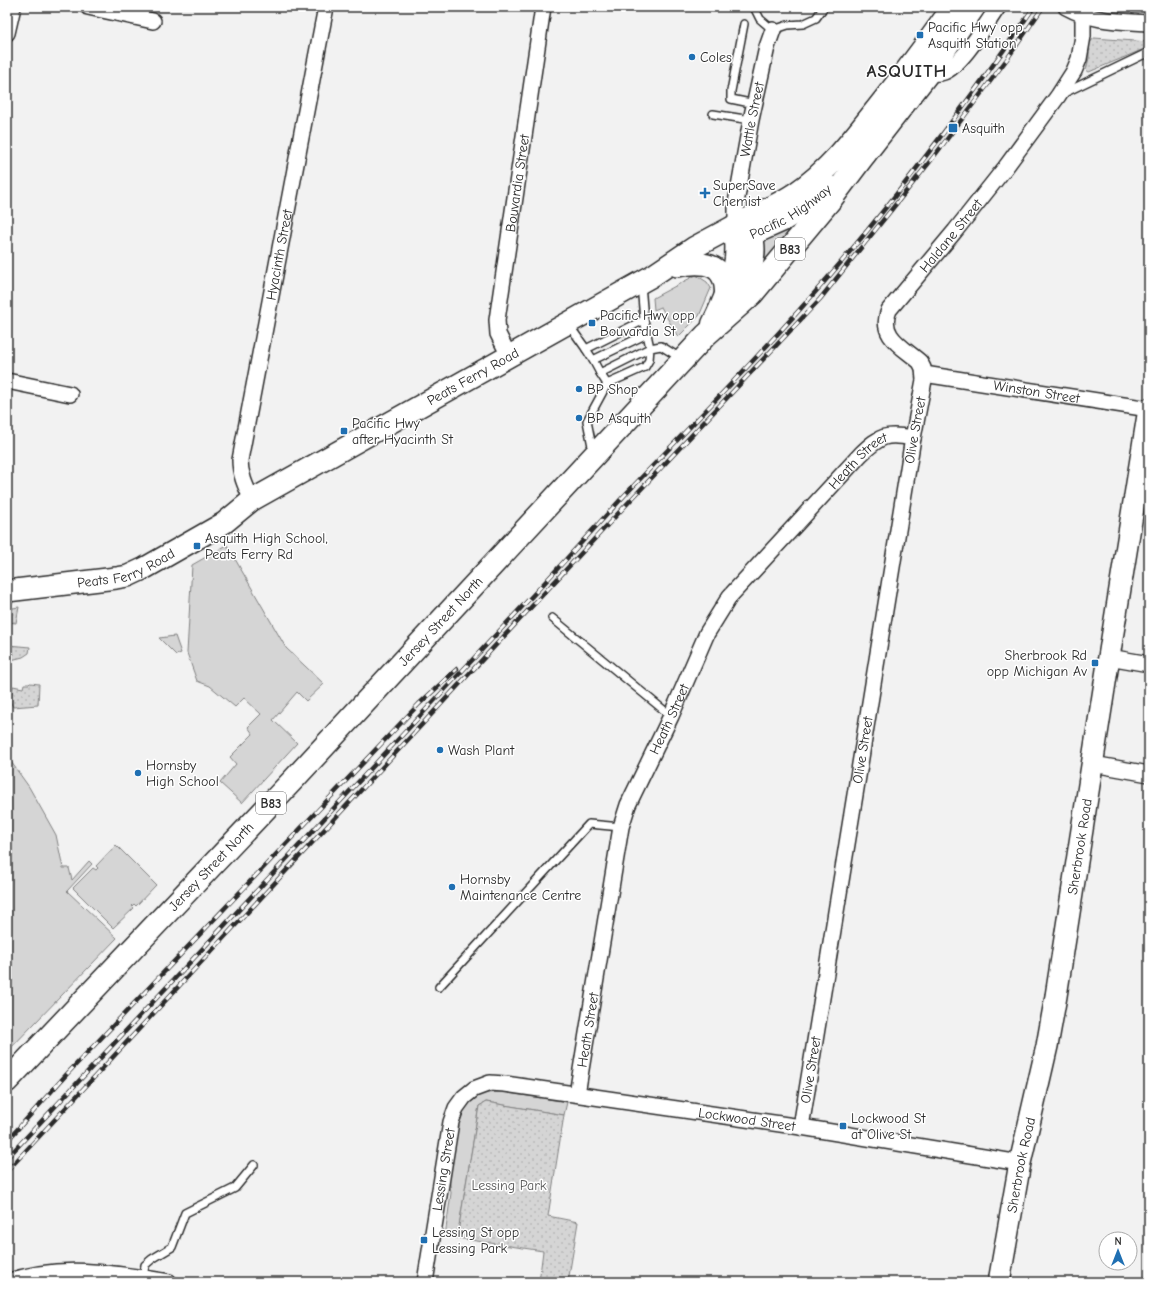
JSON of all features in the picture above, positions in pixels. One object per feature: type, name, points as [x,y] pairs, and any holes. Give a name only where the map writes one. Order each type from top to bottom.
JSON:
[{"type":"main road","name":"Pacific Highway","points":[[741,226],[783,220],[811,202],[839,179],[865,154],[920,68],[953,7]]},
{"type":"main road","name":"Pacific Highway","points":[[741,226],[796,193],[832,163],[974,7]]},
{"type":"main road","name":"Jersey Street North","points":[[7,1081],[293,780],[706,335],[726,309],[740,305],[763,281],[832,198],[865,154]]},
{"type":"main road","name":"Peats Ferry Road","points":[[7,591],[128,576],[145,568],[224,523],[252,500],[647,279],[695,247],[741,226]]},
{"type":"main road","name":"Peats Ferry Road","points":[[647,279],[677,266],[741,226]]},
{"type":"main road","name":"B83","points":[[726,309],[741,294],[751,267],[754,250],[753,242],[741,226]]},
{"type":"main road","points":[[677,266],[698,263],[711,266],[716,269],[723,279],[726,309]]},
{"type":"main road","name":"Sherbrook Road","points":[[999,1282],[1020,1163],[1047,1046],[1056,996],[1109,657],[1143,482],[1149,409]]},
{"type":"main road","name":"Peats Ferry Road","points":[[7,580],[101,569],[127,562],[222,509],[252,500]]},
{"type":"street","points":[[7,33],[13,7]]},
{"type":"street","points":[[88,7],[153,20]]},
{"type":"street","name":"Hyacinth Street","points":[[252,500],[243,481],[240,460],[262,336],[326,7]]},
{"type":"street","name":"Bouvardia Street","points":[[509,356],[498,334],[497,320],[543,7]]},
{"type":"street","points":[[920,68],[944,72],[956,63],[971,47],[998,7]]},
{"type":"street","points":[[1073,11],[1096,19],[1149,23]]},
{"type":"street","name":"Haldane Street","points":[[924,374],[920,362],[890,336],[886,329],[889,310],[1005,168],[1058,96],[1074,71],[1079,59],[1083,36],[1073,11]]},
{"type":"street","name":"Wattle Street","points":[[741,226],[736,203],[751,120],[767,47],[773,30]]},
{"type":"street","name":"Winston Street","points":[[924,374],[1149,409]]},
{"type":"street","name":"Olive Street","points":[[800,1127],[924,374]]},
{"type":"street","points":[[7,381],[70,394]]},
{"type":"street","name":"Heath Street","points":[[577,1094],[622,827],[628,806],[671,716],[707,633],[730,596],[861,454],[875,441],[882,437],[890,435],[914,438]]},
{"type":"street","points":[[1109,657],[1149,664]]},
{"type":"street","points":[[1092,764],[1149,774]]},
{"type":"street","name":"Lockwood Street","points":[[474,1089],[490,1083],[505,1084],[800,1127],[1020,1163]]},
{"type":"street","name":"Lessing Street","points":[[425,1282],[451,1122],[456,1108],[464,1097],[474,1089]]},
{"type":"street","points":[[7,1282],[18,1278],[52,1271],[79,1271],[169,1282]]},
{"type":"lane","points":[[754,7],[760,19],[773,30],[788,25],[803,24],[816,18],[824,7]]},
{"type":"lane","points":[[744,24],[731,91],[731,99],[755,104]]},
{"type":"lane","name":"Haldane Street","points":[[1058,96],[1149,52]]},
{"type":"lane","points":[[713,114],[751,120]]},
{"type":"lane","points":[[594,455],[587,421],[607,384],[645,367],[649,360],[650,348],[644,320],[647,279]]},
{"type":"lane","points":[[586,349],[644,320]]},
{"type":"lane","points":[[567,324],[586,349],[607,384]]},
{"type":"lane","points":[[593,360],[647,334]]},
{"type":"lane","points":[[600,373],[650,348],[661,346],[683,360]]},
{"type":"lane","points":[[552,618],[671,716]]},
{"type":"lane","points":[[439,987],[589,824],[622,827]]},
{"type":"lane","points":[[143,1278],[145,1265],[172,1247],[185,1213],[236,1188],[254,1165]]},
{"type":"green space","points":[[1094,38],[1148,42],[1148,44],[1144,49],[1089,72],[1086,70],[1089,58],[1089,44]]},
{"type":"green space","points":[[798,225],[755,277],[764,240]]},
{"type":"green space","points":[[696,275],[707,282],[711,288],[699,316],[678,337],[661,307],[654,310],[653,298]]},
{"type":"green space","points":[[227,545],[286,648],[324,684],[306,701],[297,692],[273,720],[297,743],[242,803],[220,783],[236,764],[230,757],[253,734],[248,727],[261,714],[244,698],[235,707],[210,686],[197,681],[187,653],[192,565]]},
{"type":"green space","points":[[19,607],[16,623],[7,622],[7,609]]},
{"type":"green space","points":[[175,636],[181,653],[176,655],[159,638]]},
{"type":"green space","points":[[8,645],[30,647],[29,653],[23,657],[7,661]]},
{"type":"green space","points":[[24,684],[39,684],[38,705],[13,707],[10,701],[13,686],[23,688]]},
{"type":"green space","points":[[7,759],[9,759],[29,787],[56,835],[63,868],[69,868],[72,880],[89,861],[92,864],[67,891],[117,938],[7,1052]]},
{"type":"green space","points":[[116,845],[156,885],[136,906],[134,904],[132,906],[134,908],[113,928],[73,888],[93,868],[96,870],[98,868],[96,866]]},
{"type":"green space","points":[[502,1092],[567,1102],[564,1115],[486,1102],[479,1106],[457,1238],[445,1236],[451,1193],[449,1176],[461,1112],[473,1099],[484,1093]]},
{"type":"green space","name":"Lessing Park","points":[[486,1102],[564,1115],[548,1216],[578,1222],[568,1282],[539,1282],[543,1251],[457,1238],[479,1106]]},
{"type":"railway","points":[[7,1158],[622,498],[754,360],[806,303],[885,209],[986,76],[1034,7]]},
{"type":"railway","points":[[7,1171],[626,505],[820,299],[932,159],[1007,59],[1043,7]]},
{"type":"railway","points":[[7,1141],[66,1075],[419,704],[457,669]]},
{"type":"place","name":"Pacific Hwy opp Asquith Station","points":[[920,35]]},
{"type":"place","name":"Coles","points":[[692,57]]},
{"type":"place","name":"Asquith","points":[[953,128]]},
{"type":"place","name":"SuperSave Chemist","points":[[705,193]]},
{"type":"place","name":"Pacific Hwy opp Bouvardia St","points":[[592,323]]},
{"type":"place","name":"BP Shop","points":[[579,389]]},
{"type":"place","name":"BP Asquith","points":[[579,418]]},
{"type":"place","name":"Pacific Hwy after Hyacinth St","points":[[344,431]]},
{"type":"place","name":"Asquith High School, Peats Ferry Rd","points":[[197,546]]},
{"type":"place","name":"Sherbrook Rd opp Michigan Av","points":[[1095,663]]},
{"type":"place","name":"Wash Plant","points":[[440,750]]},
{"type":"place","name":"Hornsby High School","points":[[138,773]]},
{"type":"place","name":"Hornsby Maintenance Centre","points":[[452,887]]},
{"type":"place","name":"Lockwood St at Olive St","points":[[843,1126]]},
{"type":"place","name":"Lessing St opp Lessing Park","points":[[424,1240]]},
{"type":"district","name":"ASQUITH","points":[[907,71]]}]
